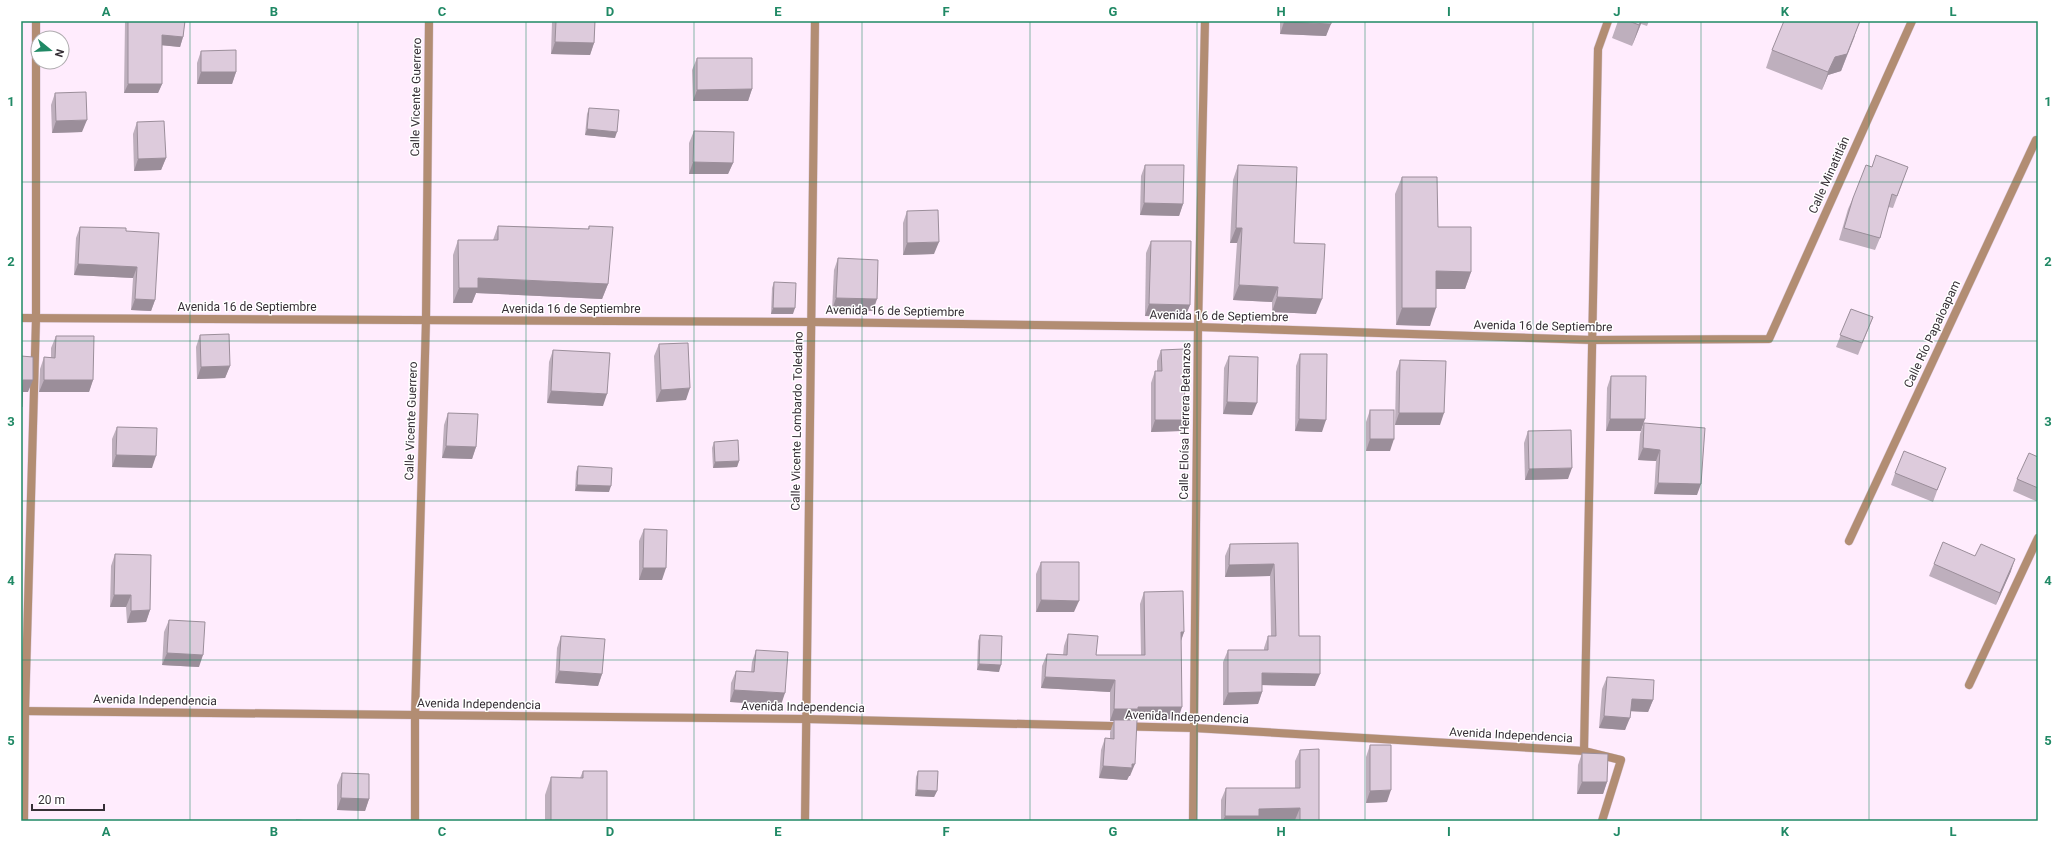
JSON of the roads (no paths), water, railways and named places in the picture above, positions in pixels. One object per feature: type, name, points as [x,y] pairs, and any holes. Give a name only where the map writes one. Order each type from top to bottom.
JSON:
[{"type":"street","points":[[24,821],[23,711],[36,319],[36,21]]},
{"type":"street","name":"Calle Vicente Guerrero","points":[[415,821],[415,716],[426,320],[429,21]]},
{"type":"street","name":"Calle Vicente Lombardo Toledano","points":[[805,821],[810,322],[815,21]]},
{"type":"street","name":"Calle Eloísa Herrera Betanzos","points":[[1192,821],[1198,327],[1205,21]]},
{"type":"street","points":[[1584,751],[1598,49],[1608,21]]},
{"type":"street","name":"Calle Minatitlán","points":[[1769,339],[1912,21]]},
{"type":"street","name":"Calle Río Papaloapam","points":[[1849,541],[2036,140],[2038,140]]},
{"type":"street","name":"Avenida 16 de Septiembre","points":[[21,318],[810,322],[1198,327],[1592,340],[1769,339]]},
{"type":"street","points":[[1969,685],[2038,538]]},
{"type":"street","name":"Avenida Independencia","points":[[23,711],[806,719],[1194,728],[1584,751],[1621,760],[1602,821]]}]
